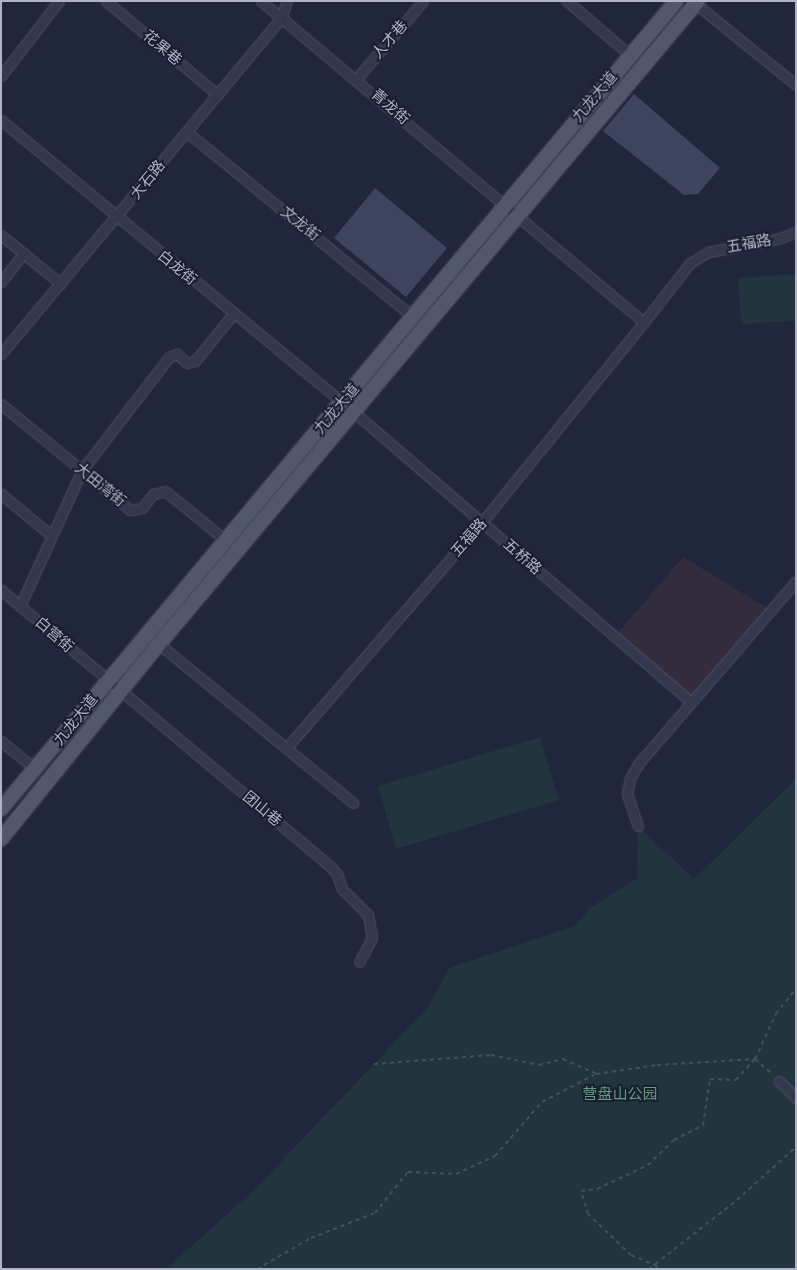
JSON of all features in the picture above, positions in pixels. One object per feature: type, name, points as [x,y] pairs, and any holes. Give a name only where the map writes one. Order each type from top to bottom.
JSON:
[{"type":"main road","name":"九龙大道","points":[[1,808],[106,680],[676,1]]},
{"type":"main road","name":"九龙大道","points":[[1,839],[159,644],[355,413],[516,215],[697,2]]},
{"type":"street","points":[[1,76],[59,1]]},
{"type":"street","name":"花果巷","points":[[106,1],[218,95]]},
{"type":"street","name":"青龙街","points":[[262,1],[357,78],[516,215]]},
{"type":"street","name":"大石路","points":[[1,354],[117,218],[281,18],[287,1]]},
{"type":"street","name":"人才巷","points":[[357,78],[423,1]]},
{"type":"street","points":[[568,1],[631,56]]},
{"type":"street","points":[[697,2],[796,85]]},
{"type":"street","name":"白龙街","points":[[1,120],[117,218],[355,413]]},
{"type":"street","name":"文龙街","points":[[187,132],[412,316]]},
{"type":"street","points":[[516,215],[644,322]]},
{"type":"street","name":"五福路","points":[[286,748],[482,522],[690,263],[708,252],[777,239],[796,232]]},
{"type":"street","points":[[1,235],[61,284]]},
{"type":"street","points":[[1,282],[24,254]]},
{"type":"street","points":[[20,606],[82,470],[170,357],[176,354],[187,363],[195,362],[233,314]]},
{"type":"street","name":"大田湾街","points":[[1,404],[130,510],[142,508],[153,494],[165,491],[224,539]]},
{"type":"street","name":"五桥路","points":[[355,413],[690,701]]},
{"type":"street","points":[[1,494],[52,536]]},
{"type":"street","points":[[638,826],[627,794],[630,778],[690,701],[796,581]]},
{"type":"street","name":"白营街","points":[[1,590],[106,680]]},
{"type":"street","points":[[159,644],[353,803]]},
{"type":"street","name":"团山巷","points":[[106,680],[121,690],[330,866],[337,874],[342,889],[368,915],[372,938],[359,962]]},
{"type":"street","points":[[1,741],[34,768]]},
{"type":"street","points":[[779,1081],[796,1098]]},
{"type":"path","points":[[656,1267],[631,1255],[588,1214],[581,1191],[597,1189],[648,1165],[674,1140],[703,1125],[710,1079],[736,1080],[755,1059],[776,1014],[796,988]]},
{"type":"path","points":[[374,1064],[491,1055],[539,1066],[563,1059],[596,1074]]},
{"type":"path","points":[[257,1269],[310,1238],[375,1212],[408,1172],[456,1174],[495,1156],[542,1102],[596,1074],[657,1065],[755,1059],[779,1081]]},
{"type":"path","points":[[649,1269],[656,1267],[777,1167],[796,1147]]},
{"type":"shaded area","points":[[683,557],[770,610],[690,701],[615,636]]},
{"type":"green space","points":[[796,274],[796,321],[741,324],[738,278]]},
{"type":"green space","points":[[540,737],[559,800],[396,849],[378,786]]},
{"type":"green space","name":"营盘山公园","points":[[796,779],[796,1269],[166,1269],[254,1190],[429,1006],[449,968],[575,926],[590,908],[637,878],[638,826],[694,879]]},
{"type":"building","points":[[634,94],[720,168],[698,194],[684,195],[603,131]]},
{"type":"building","points":[[375,188],[447,248],[406,297],[334,238]]}]
